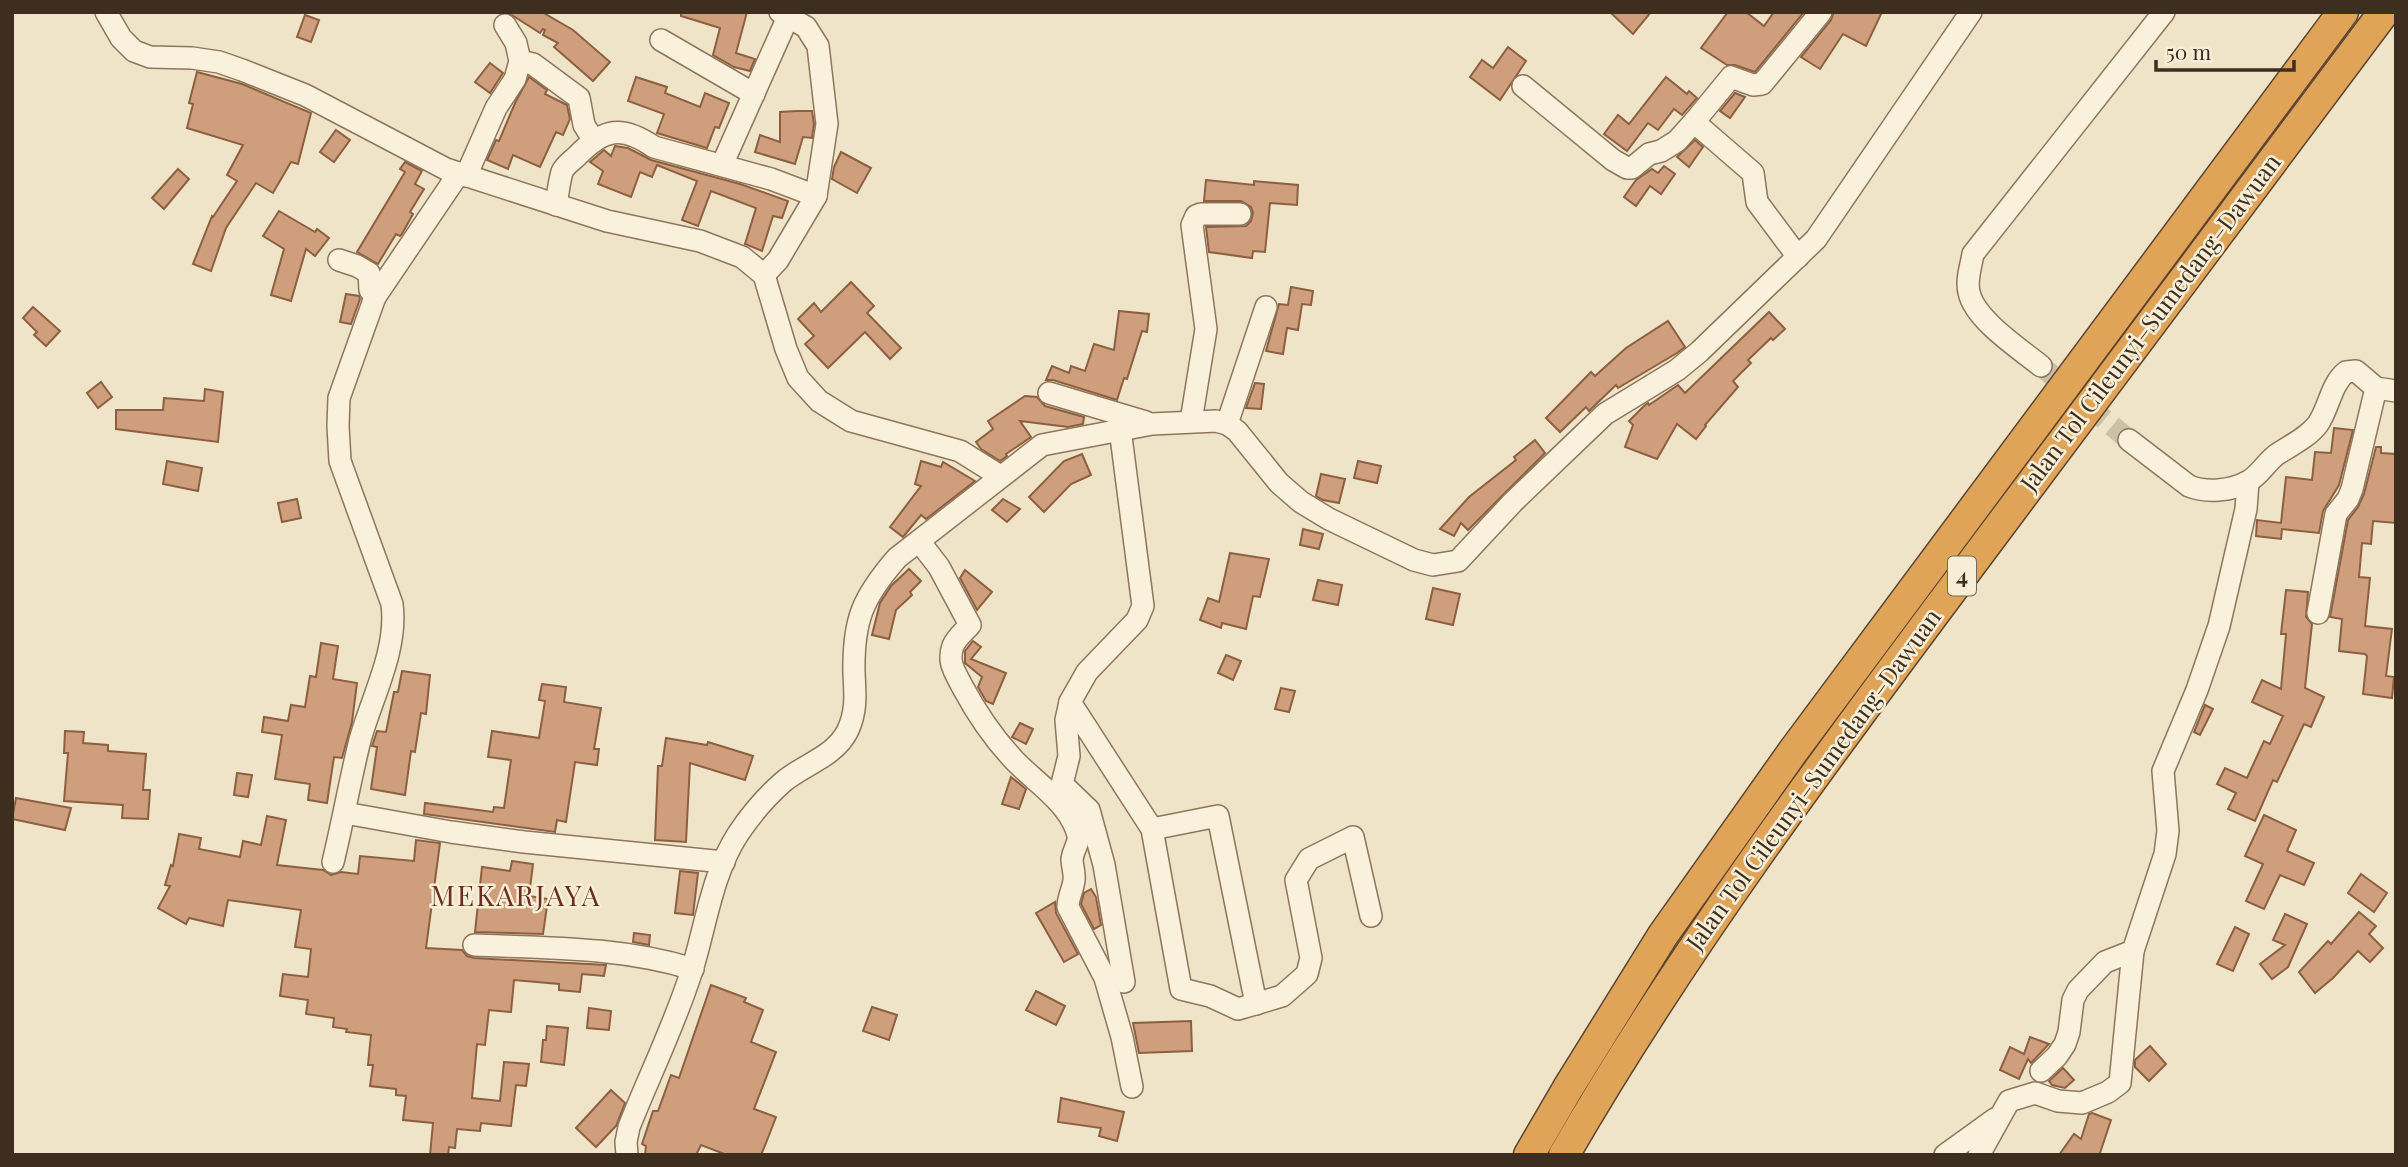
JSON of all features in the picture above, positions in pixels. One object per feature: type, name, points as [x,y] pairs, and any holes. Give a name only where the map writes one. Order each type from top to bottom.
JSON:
[{"type":"highway","name":"Jalan Tol Cileunyi–Sumedang–Dawuan","points":[[1529,1155],[1567,1088],[1663,935],[1794,750],[2343,12]]},
{"type":"highway","name":"Jalan Tol Cileunyi–Sumedang–Dawuan","points":[[1564,1155],[1692,948],[1819,767],[2384,12]]},
{"type":"street","points":[[106,12],[121,38],[134,51],[150,57],[219,62],[305,95],[462,175],[607,221],[700,241],[743,257],[764,275],[797,378],[819,401],[851,421],[960,452],[1000,476]]},
{"type":"street","points":[[1522,86],[1613,160],[1632,168],[1649,155],[1677,141],[1731,77],[1753,85],[1762,84],[1821,12]]},
{"type":"street","points":[[627,1155],[629,1127],[667,1040],[693,969],[724,862],[737,835],[758,807],[783,782],[834,749],[847,732],[856,706],[854,643],[859,613],[877,580],[897,558],[1042,444],[1152,424],[1216,421],[1237,431],[1279,483],[1301,502],[1372,541],[1414,560],[1433,565],[1452,564],[1464,557],[1513,502],[1605,414],[1677,370],[1699,352],[1816,239],[1972,12]]},
{"type":"street","points":[[2041,366],[1977,311],[1968,284],[1973,254],[2164,12]]},
{"type":"street","points":[[722,165],[754,94],[784,15],[806,27],[818,46],[827,124],[816,196],[778,260],[764,275]]},
{"type":"street","points":[[333,862],[360,740],[382,671],[394,618],[392,604],[340,461],[339,398],[375,298],[462,175],[496,108],[515,79],[520,61],[516,43],[505,25]]},
{"type":"street","points":[[661,40],[754,94]]},
{"type":"street","points":[[520,61],[533,64],[579,98],[584,125],[594,141]]},
{"type":"street","points":[[1694,122],[1753,173],[1757,202],[1798,257]]},
{"type":"street","points":[[556,205],[563,170],[594,141],[607,134],[622,131],[638,136],[654,148],[771,179],[816,196]]},
{"type":"street","points":[[1191,421],[1206,329],[1192,225],[1196,216],[1201,214],[1240,214]]},
{"type":"street","points":[[339,260],[369,273],[370,292],[375,298]]},
{"type":"street","points":[[1227,424],[1266,307]]},
{"type":"street","points":[[2129,440],[2189,486],[2201,490],[2221,489],[2248,482],[2276,454],[2299,442],[2317,425],[2344,373],[2357,371],[2386,390],[2348,499],[2336,514],[2318,613]]},
{"type":"street","points":[[1049,393],[1152,424]]},
{"type":"street","points":[[1120,429],[1143,606],[1137,620],[1087,672],[1070,702],[1066,720],[1069,756],[1062,784],[1089,810],[1104,865],[1124,982]]},
{"type":"street","points":[[1979,1155],[2008,1101],[2035,1093],[2058,1101],[2082,1103],[2108,1092],[2120,1083],[2133,951],[2165,854],[2168,831],[2163,771],[2197,690],[2219,626],[2246,509],[2248,482]]},
{"type":"street","points":[[919,541],[939,567],[970,625],[953,646],[951,665],[974,710],[990,732],[1073,820],[1080,841],[1073,856],[1074,880],[1068,906],[1105,978],[1122,1037],[1132,1087]]},
{"type":"street","points":[[1070,702],[1152,829],[1181,989],[1210,996],[1238,1009],[1282,996],[1307,974],[1311,958],[1297,880],[1309,859],[1353,837],[1371,916]]},
{"type":"street","points":[[345,813],[524,842],[724,862]]},
{"type":"street","points":[[1152,829],[1218,816],[1256,1004]]},
{"type":"street","points":[[474,946],[589,950],[661,960],[693,969]]},
{"type":"street","points":[[2041,1071],[2065,1044],[2073,1000],[2078,989],[2105,961],[2133,951]]},
{"type":"street","points":[[1945,1155],[1999,1116]]},
{"type":"building","points":[[507,12],[542,12],[573,30],[610,62],[593,81],[554,47],[558,43],[543,35],[545,30],[540,33]]},
{"type":"building","points":[[681,12],[747,12],[736,53],[755,59],[750,71],[734,67],[713,55],[720,28],[681,16]]},
{"type":"building","points":[[1610,12],[1651,12],[1633,34]]},
{"type":"building","points":[[1728,12],[1746,12],[1764,26],[1774,12],[1804,12],[1755,72],[1727,65],[1701,48]]},
{"type":"building","points":[[1834,12],[1882,12],[1866,46],[1843,34],[1820,69],[1801,57],[1831,20]]},
{"type":"building","points":[[305,15],[319,20],[311,42],[297,37]]},
{"type":"building","points":[[1508,47],[1526,61],[1500,100],[1470,77],[1482,60],[1493,68]]},
{"type":"building","points":[[490,63],[503,73],[490,93],[475,82]]},
{"type":"building","points":[[197,72],[242,84],[311,113],[298,164],[291,162],[273,193],[256,183],[226,228],[211,271],[193,264],[212,216],[237,181],[227,175],[243,145],[187,128],[193,104],[189,103]]},
{"type":"building","points":[[529,77],[547,90],[545,94],[567,105],[570,119],[563,135],[556,132],[540,167],[513,155],[508,169],[487,160],[496,140],[499,141]]},
{"type":"building","points":[[636,77],[667,87],[665,93],[700,107],[705,93],[729,103],[707,148],[657,133],[664,114],[628,101]]},
{"type":"building","points":[[1666,77],[1687,94],[1689,91],[1697,98],[1682,115],[1674,109],[1658,130],[1648,123],[1627,151],[1604,134],[1618,115],[1629,124]]},
{"type":"building","points":[[1735,93],[1745,97],[1730,118],[1720,111]]},
{"type":"building","points":[[812,111],[812,138],[803,137],[795,164],[755,152],[760,135],[780,142],[780,112]]},
{"type":"building","points":[[336,130],[350,140],[334,162],[320,152]]},
{"type":"building","points":[[1695,140],[1703,147],[1689,167],[1677,157]]},
{"type":"building","points":[[615,146],[628,148],[651,160],[740,184],[788,201],[782,218],[773,216],[762,251],[745,244],[756,208],[711,191],[698,226],[682,220],[697,181],[657,165],[652,177],[640,172],[631,197],[598,184],[603,171],[590,162],[604,150],[611,156]]},
{"type":"building","points":[[841,152],[871,168],[857,193],[832,179]]},
{"type":"building","points":[[405,162],[422,171],[415,184],[424,189],[410,212],[413,214],[402,234],[396,234],[378,264],[357,252],[405,172],[400,169]]},
{"type":"building","points":[[1664,166],[1675,174],[1661,194],[1650,186],[1636,206],[1624,197],[1636,180],[1652,169],[1658,173]]},
{"type":"building","points":[[178,169],[189,179],[164,209],[152,198]]},
{"type":"building","points":[[1206,180],[1254,185],[1254,181],[1298,185],[1297,205],[1270,203],[1265,252],[1253,251],[1252,258],[1209,252],[1206,227],[1246,226],[1253,213],[1251,207],[1241,201],[1204,201]]},
{"type":"building","points":[[279,211],[315,232],[317,229],[329,238],[315,256],[306,249],[291,301],[271,295],[284,249],[263,236]]},
{"type":"building","points":[[851,282],[874,306],[867,313],[901,348],[890,359],[865,332],[828,368],[805,344],[814,336],[798,319],[814,303],[821,312]]},
{"type":"building","points":[[1291,287],[1313,291],[1311,305],[1302,304],[1298,330],[1287,328],[1283,354],[1266,351],[1279,304],[1288,305]]},
{"type":"building","points":[[346,294],[359,296],[360,299],[351,324],[340,322]]},
{"type":"building","points":[[33,307],[60,331],[46,346],[34,335],[37,332],[23,318]]},
{"type":"building","points":[[1119,311],[1149,314],[1147,332],[1142,331],[1127,379],[1124,378],[1117,400],[1046,380],[1052,366],[1069,373],[1071,366],[1085,371],[1094,344],[1114,350]]},
{"type":"building","points":[[1769,312],[1785,329],[1748,360],[1751,363],[1733,381],[1738,387],[1696,439],[1677,424],[1657,459],[1625,447],[1633,425],[1629,421],[1644,406],[1678,385],[1685,393]]},
{"type":"building","points":[[1668,321],[1685,347],[1618,388],[1616,385],[1589,411],[1586,407],[1560,432],[1546,418],[1591,372],[1595,376],[1626,348]]},
{"type":"building","points":[[101,382],[112,397],[98,408],[87,393]]},
{"type":"building","points":[[1255,383],[1264,384],[1261,409],[1246,408]]},
{"type":"building","points":[[205,389],[223,392],[218,442],[116,429],[116,410],[163,410],[164,398],[204,401]]},
{"type":"building","points":[[1025,396],[1037,397],[1045,406],[1084,417],[1083,424],[1068,427],[1020,421],[1031,437],[1000,461],[981,449],[976,442],[993,429],[988,421]]},
{"type":"building","points":[[2334,428],[2353,430],[2339,485],[2323,511],[2319,533],[2282,529],[2281,539],[2256,536],[2257,520],[2281,523],[2286,477],[2312,480],[2315,452],[2331,453]]},
{"type":"building","points":[[1535,440],[1545,453],[1468,530],[1461,523],[1454,536],[1440,529],[1469,497],[1516,460],[1514,457]]},
{"type":"building","points":[[2376,447],[2381,447],[2381,453],[2396,454],[2396,523],[2373,521],[2371,544],[2362,543],[2359,577],[2370,578],[2365,626],[2392,629],[2386,676],[2394,677],[2392,698],[2363,694],[2367,656],[2339,651],[2342,619],[2330,617],[2348,520],[2364,494]]},
{"type":"building","points":[[1082,454],[1091,475],[1071,484],[1044,512],[1029,497],[1064,461]]},
{"type":"building","points":[[167,461],[202,468],[198,491],[163,484]]},
{"type":"building","points":[[921,461],[941,467],[943,462],[975,481],[926,519],[921,515],[903,537],[890,527],[921,486],[915,484]]},
{"type":"building","points":[[1358,461],[1381,466],[1377,483],[1354,478]]},
{"type":"building","points":[[1321,474],[1345,479],[1339,503],[1316,496]]},
{"type":"building","points":[[297,499],[301,518],[282,522],[278,503]]},
{"type":"building","points":[[1003,499],[1020,509],[1007,522],[992,510]]},
{"type":"building","points":[[1303,529],[1323,534],[1319,549],[1300,545]]},
{"type":"building","points":[[1230,553],[1269,559],[1260,597],[1253,596],[1246,629],[1222,623],[1221,628],[1200,620],[1208,598],[1219,602]]},
{"type":"building","points":[[909,569],[921,581],[910,592],[912,595],[896,610],[889,639],[872,635],[880,603],[891,586]]},
{"type":"building","points":[[965,570],[992,592],[977,610],[960,578]]},
{"type":"building","points":[[1318,580],[1342,585],[1338,605],[1313,600]]},
{"type":"building","points":[[1433,588],[1460,594],[1453,625],[1426,619]]},
{"type":"building","points":[[2286,590],[2308,592],[2306,617],[2312,624],[2305,688],[2324,697],[2311,727],[2304,724],[2277,782],[2273,780],[2255,821],[2228,809],[2236,793],[2217,784],[2225,768],[2247,778],[2264,741],[2270,744],[2283,716],[2252,702],[2262,680],[2281,689],[2286,634],[2281,634]]},
{"type":"building","points":[[973,641],[981,647],[971,659],[1006,673],[993,704],[986,701],[978,687],[982,677],[965,663],[965,651]]},
{"type":"building","points":[[321,643],[338,646],[333,679],[357,683],[352,722],[342,758],[334,757],[327,803],[308,800],[310,784],[275,779],[282,735],[262,732],[264,717],[288,721],[291,705],[305,707],[310,676],[316,677]]},
{"type":"building","points":[[1226,655],[1241,661],[1233,680],[1218,673]]},
{"type":"building","points":[[402,671],[430,675],[426,714],[421,713],[415,752],[411,751],[405,795],[371,789],[377,747],[372,746],[377,731],[386,732],[394,692],[398,692]]},
{"type":"building","points":[[542,684],[566,687],[564,702],[601,708],[594,749],[599,749],[597,765],[575,762],[566,822],[557,820],[555,832],[424,814],[425,803],[493,812],[494,807],[504,808],[511,760],[488,757],[492,731],[539,738],[545,701],[539,700]]},
{"type":"building","points":[[1281,688],[1295,691],[1289,712],[1275,709]]},
{"type":"building","points":[[2205,705],[2213,709],[2200,735],[2194,732]]},
{"type":"building","points":[[1020,723],[1033,729],[1026,744],[1012,737]]},
{"type":"building","points":[[65,731],[84,732],[83,743],[108,745],[108,751],[146,754],[143,790],[150,790],[148,819],[122,818],[123,805],[64,801],[68,753],[64,753]]},
{"type":"building","points":[[666,738],[707,745],[708,742],[753,756],[745,780],[690,763],[686,842],[655,840],[658,766],[662,766]]},
{"type":"building","points":[[237,773],[252,775],[248,797],[234,795]]},
{"type":"building","points":[[1011,777],[1026,789],[1019,809],[1002,804]]},
{"type":"building","points":[[16,798],[71,808],[65,830],[12,819]]},
{"type":"building","points":[[2264,815],[2296,830],[2287,851],[2314,863],[2304,885],[2280,875],[2264,909],[2246,901],[2263,864],[2245,856]]},
{"type":"building","points":[[267,816],[286,820],[277,865],[323,870],[331,875],[341,872],[358,874],[360,856],[414,861],[416,840],[440,843],[426,948],[462,950],[467,956],[474,958],[606,965],[604,976],[582,974],[580,992],[559,990],[559,984],[514,980],[511,1012],[489,1010],[485,1045],[477,1044],[472,1098],[500,1101],[504,1062],[529,1064],[526,1086],[516,1085],[511,1126],[481,1123],[480,1131],[457,1129],[455,1148],[449,1147],[448,1155],[430,1155],[433,1123],[403,1120],[406,1096],[396,1095],[396,1089],[370,1086],[373,1065],[368,1065],[371,1035],[346,1032],[347,1029],[333,1027],[334,1018],[306,1014],[308,1000],[280,996],[283,974],[308,977],[311,949],[295,947],[301,910],[228,900],[223,926],[189,918],[186,924],[158,908],[170,886],[165,885],[171,865],[173,866],[179,834],[201,838],[199,849],[240,857],[243,841],[261,845]]},
{"type":"building","points":[[512,861],[533,864],[529,896],[548,899],[543,934],[475,932],[482,867],[510,871]]},
{"type":"building","points":[[680,871],[698,873],[693,915],[675,913]]},
{"type":"building","points":[[2361,874],[2387,893],[2374,912],[2348,893]]},
{"type":"building","points":[[1091,889],[1096,897],[1101,925],[1094,929],[1081,904],[1084,893]]},
{"type":"building","points":[[1055,902],[1056,913],[1078,954],[1064,962],[1036,913]]},
{"type":"building","points":[[2359,912],[2376,926],[2369,934],[2383,948],[2370,962],[2358,951],[2315,993],[2299,972],[2328,941],[2331,944]]},
{"type":"building","points":[[2285,914],[2307,924],[2288,967],[2272,979],[2260,964],[2285,945],[2273,940]]},
{"type":"building","points":[[2235,927],[2249,934],[2233,971],[2217,964]]},
{"type":"building","points":[[634,933],[650,935],[649,945],[633,942]]},
{"type":"building","points":[[711,985],[746,998],[744,1002],[763,1010],[751,1042],[776,1052],[754,1109],[776,1117],[766,1143],[761,1155],[727,1155],[701,1145],[696,1155],[645,1155],[646,1146],[642,1144],[653,1111],[658,1111],[671,1075],[679,1078]]},
{"type":"building","points":[[1036,991],[1065,1006],[1056,1025],[1026,1010]]},
{"type":"building","points":[[872,1007],[897,1015],[889,1040],[863,1031]]},
{"type":"building","points":[[589,1008],[611,1011],[609,1030],[587,1028]]},
{"type":"building","points":[[1191,1021],[1192,1051],[1139,1053],[1133,1023]]},
{"type":"building","points":[[547,1026],[568,1028],[564,1065],[541,1062]]},
{"type":"building","points":[[2030,1037],[2049,1044],[2031,1063],[2028,1059],[2019,1079],[2000,1070],[2010,1047],[2024,1054]]},
{"type":"building","points":[[2150,1046],[2166,1064],[2149,1081],[2135,1067],[2135,1060]]},
{"type":"building","points":[[2063,1068],[2074,1080],[2065,1088],[2052,1085],[2049,1081]]},
{"type":"building","points":[[611,1090],[625,1103],[616,1126],[596,1147],[576,1128]]},
{"type":"building","points":[[1061,1098],[1124,1112],[1117,1141],[1099,1136],[1101,1128],[1058,1122]]},
{"type":"building","points":[[2089,1114],[2111,1120],[2100,1153],[2102,1155],[2059,1155],[2074,1134],[2081,1139]]},
{"type":"tunnel","points":[[2041,366],[2129,440]]},
{"type":"district","name":"MEKARJAYA","points":[[516,896]]}]
